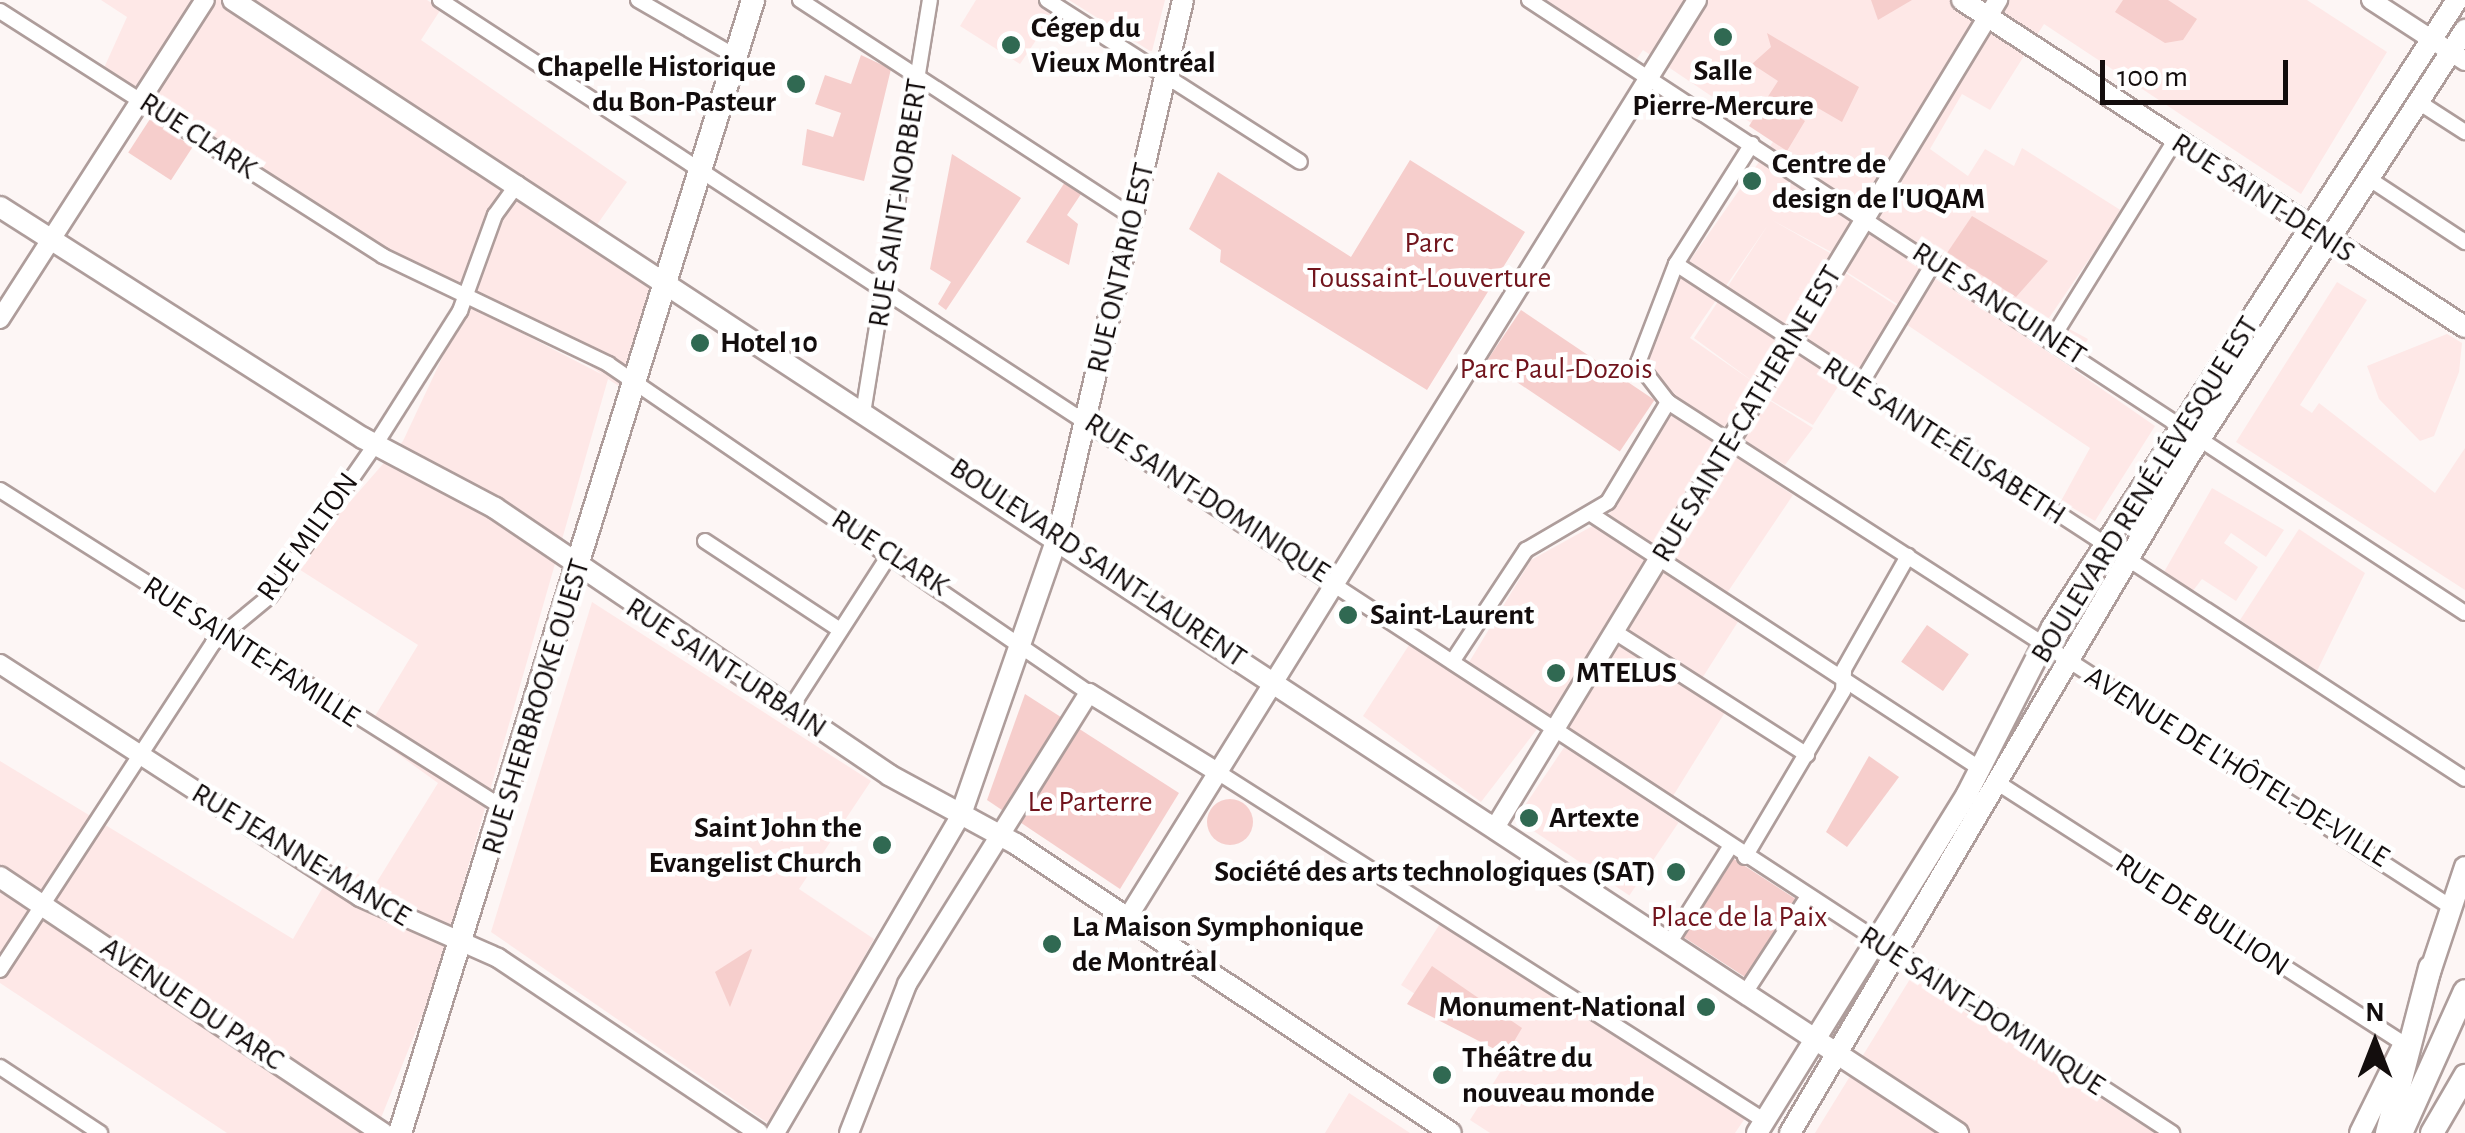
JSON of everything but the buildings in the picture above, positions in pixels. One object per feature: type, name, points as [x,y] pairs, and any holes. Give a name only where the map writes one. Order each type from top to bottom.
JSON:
[{"type":"main road","name":"BOULEVARD SAINT-LAURENT","points":[[234,0],[864,407],[1958,1133]]},
{"type":"main road","name":"RUE SHERBROOKE OUEST","points":[[400,1133],[464,944],[752,0]]},
{"type":"main road","name":"RUE ONTARIO EST","points":[[960,817],[1058,536],[1182,0]]},
{"type":"main road","name":"RUE SAINT-DENIS","points":[[1962,0],[1993,8],[2175,140],[2465,327]]},
{"type":"main road","name":"BOULEVARD RENÉ-LÉVESQUE EST","points":[[1761,1127],[1872,940],[1980,770],[2044,643],[2457,0]]},
{"type":"main road","name":"BOULEVARD RENÉ-LÉVESQUE EST","points":[[1790,1133],[2001,785],[2067,658],[2420,102],[2458,57],[2465,30]]},
{"type":"main road","name":"RUE SAINT-URBAIN","points":[[0,207],[375,445],[485,501],[790,709],[1128,917],[1451,1133]]},
{"type":"main road","points":[[2360,1133],[2404,1044],[2465,867]]},
{"type":"main road","name":"AVENUE DU PARC","points":[[0,877],[382,1133]]},
{"type":"main road","points":[[2387,1133],[2430,968]]},
{"type":"main road","points":[[2401,1133],[2465,991]]},
{"type":"main road","points":[[2432,1133],[2465,1076]]},
{"type":"street","points":[[0,320],[205,0]]},
{"type":"street","name":"RUE SAINT-DOMINIQUE","points":[[440,0],[1332,578],[1745,858],[2172,1133]]},
{"type":"street","points":[[638,0],[735,56]]},
{"type":"street","points":[[800,0],[1133,217]]},
{"type":"street","name":"RUE SAINT-NORBERT","points":[[864,407],[930,0]]},
{"type":"street","points":[[1047,0],[1300,162]]},
{"type":"street","name":"RUE SANGUINET","points":[[1530,0],[2054,337],[2202,442],[2465,613]]},
{"type":"street","points":[[1128,917],[1332,578],[1697,0]]},
{"type":"street","points":[[2372,0],[2458,57]]},
{"type":"street","name":"RUE SAINTE-CATHERINE EST","points":[[1496,826],[1993,8]]},
{"type":"street","name":"RUE CLARK","points":[[0,11],[466,300],[567,340],[890,554],[1089,693],[1216,771],[1761,1127]]},
{"type":"street","points":[[2420,102],[2465,132]]},
{"type":"street","points":[[2054,337],[2175,140]]},
{"type":"street","points":[[1454,659],[1526,550],[1591,514],[1668,402],[1638,363],[1676,264],[1752,144]]},
{"type":"street","points":[[2371,180],[2465,242]]},
{"type":"street","name":"RUE MILTON","points":[[0,970],[223,633],[270,596],[375,445],[466,300],[496,216],[518,184]]},
{"type":"street","points":[[1859,388],[1934,262]]},
{"type":"street","name":"RUE SAINTE-ÉLISABETH","points":[[1676,264],[1859,388],[2465,779]]},
{"type":"street","name":"AVENUE DE L'HÔTEL-DE-VILLE","points":[[1668,402],[2451,907]]},
{"type":"street","name":"RUE SAINTE-FAMILLE","points":[[0,490],[505,809]]},
{"type":"street","points":[[1591,514],[1980,770]]},
{"type":"street","points":[[704,541],[840,630]]},
{"type":"street","points":[[790,709],[890,554]]},
{"type":"street","points":[[1745,858],[1807,754],[1908,556]]},
{"type":"street","points":[[1615,632],[1807,754]]},
{"type":"street","name":"RUE JEANNE-MANCE","points":[[0,664],[360,897],[464,944],[759,1133]]},
{"type":"street","points":[[849,1133],[908,984],[1089,693]]},
{"type":"street","name":"RUE DE BULLION","points":[[2001,785],[2404,1044]]},
{"type":"street","points":[[774,1133],[960,817]]},
{"type":"street","points":[[1670,942],[1730,847]]},
{"type":"street","points":[[1745,993],[1807,898]]},
{"type":"street","points":[[0,1067],[100,1133]]},
{"type":"shaded area","points":[[101,0],[427,0],[441,9],[421,40],[627,182],[594,229],[663,272],[628,392],[608,379],[434,986],[375,1133],[227,1133],[0,983],[0,761],[293,939],[338,861],[375,885],[438,783],[366,731],[418,645],[294,566],[403,441],[467,305],[603,375],[547,335],[395,265],[99,79],[127,17]]},
{"type":"shaded area","name":"Cégep du Vieux Montréal","points":[[976,0],[1063,0],[1020,64],[960,26]]},
{"type":"shaded area","name":"Cégep du Vieux Montréal","points":[[1069,0],[1165,0],[1152,51],[1150,51]]},
{"type":"shaded area","points":[[1543,0],[2307,0],[2387,52],[2301,194],[2044,24],[1990,110],[1962,94],[1930,149],[1968,176],[1985,149],[2014,166],[2022,148],[2122,211],[2049,318],[2088,339],[2070,367],[2155,426],[2095,521],[2061,501],[2090,448],[1897,318],[1902,307],[1842,269],[1846,260],[1772,220],[1844,261],[1841,270],[1900,308],[1856,388],[1841,382],[1813,425],[1750,388],[1813,428],[1785,465],[1655,386],[1644,364],[1677,279],[1775,139],[1643,50],[1636,60]],"holes":[[[1768,225],[1694,338],[1755,383],[1690,338]]]},
{"type":"shaded area","points":[[2337,282],[2367,300],[2300,405],[2312,413],[2319,403],[2435,493],[2465,448],[2465,590],[2236,442]]},
{"type":"shaded area","points":[[2447,334],[2462,343],[2459,372],[2434,436],[2420,441],[2379,399],[2367,366]]},
{"type":"shaded area","points":[[1671,414],[1793,495],[1721,602],[1741,617],[1701,680],[1732,701],[1673,796],[1541,724],[1481,802],[1363,716],[1411,642],[1460,677],[1531,560],[1607,518]]},
{"type":"shaded area","points":[[2212,488],[2284,530],[2266,557],[2231,533],[2224,543],[2258,567],[2236,601],[2202,579],[2192,592],[2164,572]]},
{"type":"shaded area","points":[[2299,529],[2365,573],[2317,671],[2240,620]]},
{"type":"shaded area","points":[[592,602],[871,781],[799,889],[874,939],[772,1126],[491,932]]},
{"type":"shaded area","points":[[1565,746],[1679,823],[1629,896],[1516,819]]},
{"type":"shaded area","points":[[1443,919],[1748,1114],[1735,1133],[1490,1133],[1470,1120],[1511,1055],[1401,985]]},
{"type":"shaded area","points":[[1910,979],[1914,980],[2155,1133],[1815,1133]]},
{"type":"shaded area","points":[[1349,1093],[1410,1133],[1325,1133]]},
{"type":"green space","points":[[1871,0],[1912,0],[1878,20]]},
{"type":"green space","points":[[2123,0],[2168,0],[2197,19],[2183,40],[2165,43],[2115,12]]},
{"type":"green space","points":[[1767,33],[1859,87],[1842,122],[1804,100],[1796,115],[1805,121],[1787,151],[1749,126],[1778,81],[1752,64],[1771,47]]},
{"type":"green space","points":[[861,55],[891,69],[864,181],[802,165],[807,129],[833,137],[841,113],[815,104],[825,75],[851,84]]},
{"type":"green space","points":[[150,119],[193,147],[171,180],[128,153]]},
{"type":"green space","points":[[952,154],[1021,198],[946,310],[938,304],[951,282],[930,269]]},
{"type":"green space","name":"Parc Toussaint-Louverture","points":[[1410,160],[1525,232],[1427,390],[1220,262],[1221,250],[1189,229],[1218,172],[1351,257]]},
{"type":"green space","points":[[1065,182],[1081,194],[1067,215],[1078,224],[1069,265],[1026,242]]},
{"type":"green space","points":[[1972,216],[2048,261],[2016,297],[1947,253]]},
{"type":"green space","name":"Parc Paul-Dozois","points":[[1521,310],[1654,400],[1620,451],[1486,361]]},
{"type":"green space","points":[[1927,625],[1969,654],[1943,691],[1901,662]]},
{"type":"green space","name":"Le Parterre","points":[[1025,694],[1179,793],[1120,889],[987,800]]},
{"type":"green space","points":[[1869,756],[1899,777],[1847,847],[1826,832]]},
{"type":"green space","points":[[1230,799],[1246,806],[1253,822],[1246,838],[1230,845],[1214,838],[1207,822],[1214,806]]},
{"type":"green space","name":"Place de la Paix","points":[[1731,857],[1796,899],[1746,977],[1680,935]]},
{"type":"green space","points":[[752,950],[730,1007],[715,972]]},
{"type":"green space","points":[[1432,966],[1522,1028],[1506,1055],[1407,1004]]},
{"type":"place","name":"Salle Pierre-Mercure","points":[[1723,37]]},
{"type":"place","name":"Cégep du Vieux Montréal","points":[[1011,45]]},
{"type":"place","name":"Chapelle Historique du Bon-Pasteur","points":[[796,84]]},
{"type":"place","name":"Centre de design de l'UQAM","points":[[1752,181]]},
{"type":"place","name":"Hotel 10","points":[[700,343]]},
{"type":"place","name":"Saint-Laurent","points":[[1348,615]]},
{"type":"place","name":"MTELUS","points":[[1556,673]]},
{"type":"place","name":"Artexte","points":[[1529,818]]},
{"type":"place","name":"Saint John the Evangelist Church","points":[[882,845]]},
{"type":"place","name":"Société des arts technologiques (SAT)","points":[[1676,872]]},
{"type":"place","name":"La Maison Symphonique de Montréal","points":[[1052,944]]},
{"type":"place","name":"Monument-National","points":[[1706,1007]]},
{"type":"place","name":"Théâtre du nouveau monde","points":[[1442,1075]]}]
